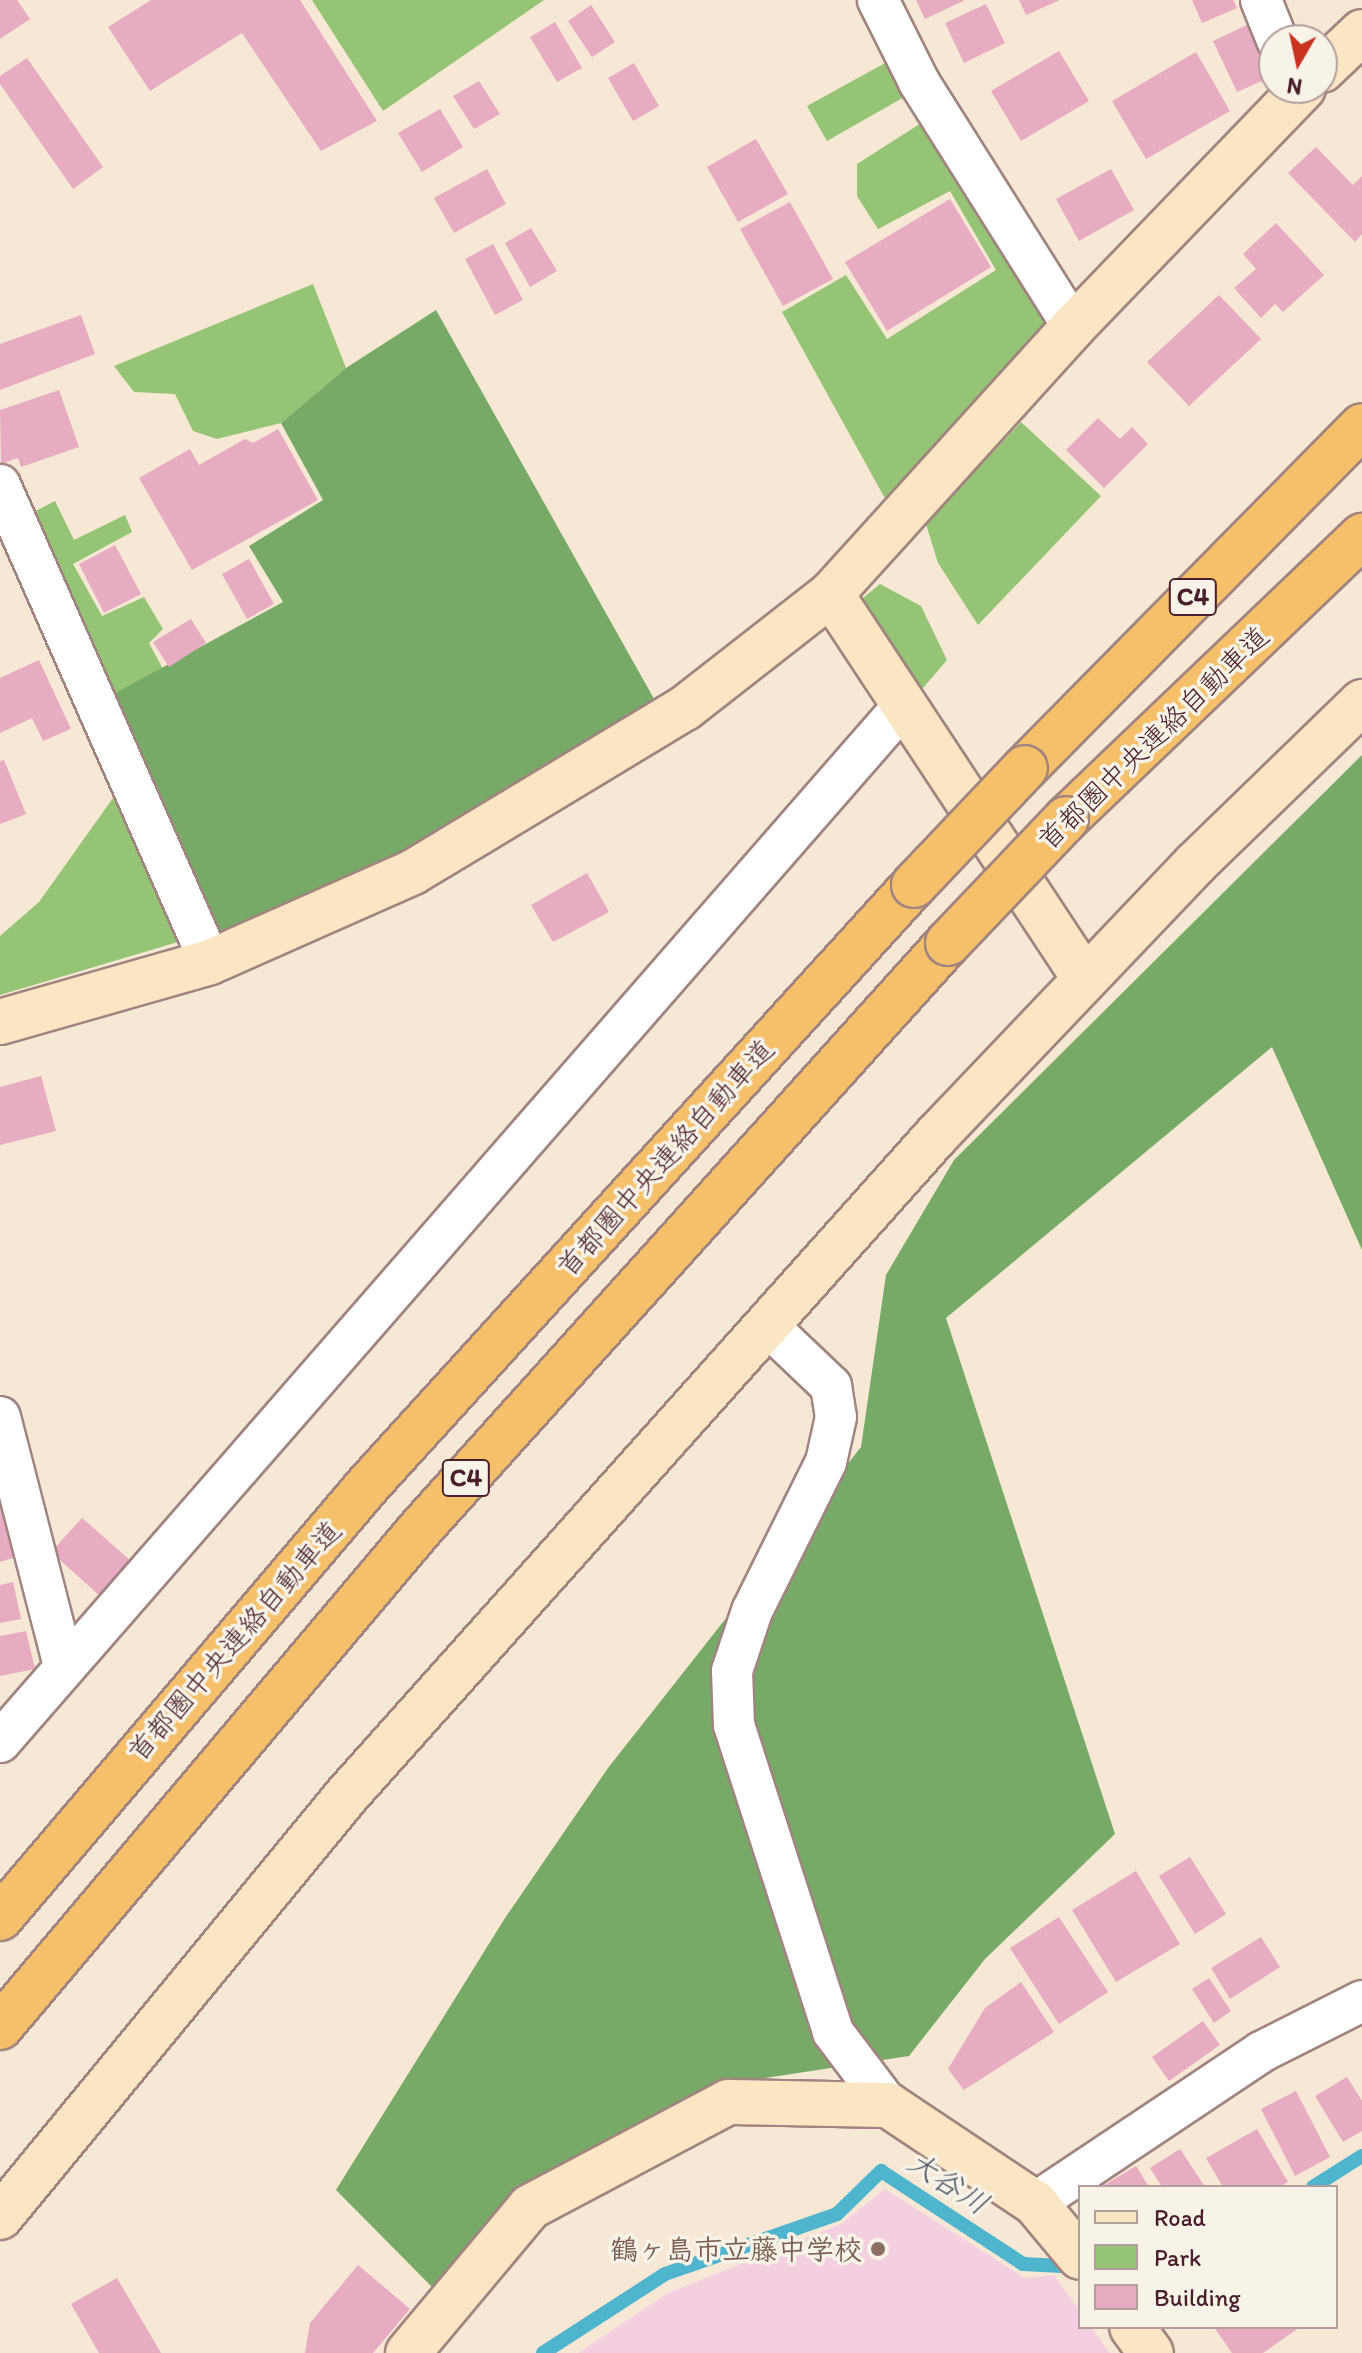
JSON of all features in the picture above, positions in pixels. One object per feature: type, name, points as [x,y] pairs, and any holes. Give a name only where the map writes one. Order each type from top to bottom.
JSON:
[{"type":"highway","name":"首都圏中央連絡自動車道","points":[[0,1918],[368,1485],[914,885],[1362,426]]},
{"type":"highway","name":"首都圏中央連絡自動車道","points":[[0,2027],[421,1528],[948,943],[1066,819],[1362,536]]},
{"type":"street","points":[[878,0],[919,82],[1073,327]]},
{"type":"street","points":[[1261,0],[1271,24]]},
{"type":"street","points":[[1338,54],[1362,32]]},
{"type":"street","points":[[0,1022],[210,962],[413,872],[685,708],[831,594],[1073,327],[1287,104]]},
{"type":"street","points":[[0,485],[210,962]]},
{"type":"street","points":[[831,594],[1085,979]]},
{"type":"street","points":[[0,2217],[347,1795],[769,1327],[937,1135],[1085,979],[1362,702]]},
{"type":"street","points":[[0,1742],[904,705]]},
{"type":"street","points":[[769,1327],[831,1386],[836,1417],[826,1462],[752,1611],[732,1671],[734,1725],[833,2032],[888,2105],[1035,2203],[1078,2255]]},
{"type":"street","points":[[0,1417],[64,1667]]},
{"type":"street","points":[[1035,2203],[1261,2052],[1362,2001]]},
{"type":"street","points":[[408,2353],[530,2207],[728,2102],[888,2105]]},
{"type":"street","points":[[1133,2329],[1151,2353]]},
{"type":"shaded area","name":"鶴ヶ島市立藤中学校","points":[[885,2189],[1025,2278],[1054,2275],[1078,2308],[1078,2329],[1092,2329],[1110,2353],[578,2353],[668,2293],[841,2224]]},
{"type":"green space","points":[[312,0],[544,0],[383,111]]},
{"type":"green space","points":[[887,62],[906,96],[827,141],[807,106]]},
{"type":"green space","points":[[926,120],[1052,317],[887,502],[782,312],[846,275],[887,339],[996,270],[950,191],[878,229],[857,196],[857,164]]},
{"type":"green space","points":[[313,284],[346,368],[281,423],[217,439],[193,431],[175,394],[134,392],[114,366]]},
{"type":"green space","points":[[436,310],[658,706],[429,842],[222,934],[110,696],[283,602],[249,546],[323,500],[281,423],[346,368]]},
{"type":"green space","points":[[1021,422],[1101,496],[978,625],[938,563],[926,524]]},
{"type":"green space","points":[[55,501],[74,540],[125,515],[132,532],[73,564],[102,616],[144,597],[163,629],[149,643],[163,669],[110,696],[30,514]]},
{"type":"green space","points":[[880,584],[921,606],[947,660],[917,695],[863,598]]},
{"type":"green space","points":[[1362,755],[1362,1250],[1272,1047],[946,1318],[1115,1834],[985,1959],[909,2056],[732,2083],[437,2292],[336,2190],[505,1918],[608,1768],[861,1447],[886,1275],[954,1160]]},
{"type":"green space","points":[[113,798],[178,942],[0,995],[0,936],[39,902]]},
{"type":"building","points":[[0,0],[17,0],[30,19],[0,39]]},
{"type":"building","points":[[151,0],[300,0],[377,121],[321,151],[242,33],[150,91],[108,27]]},
{"type":"building","points":[[916,0],[965,0],[925,19]]},
{"type":"building","points":[[1019,0],[1060,0],[1026,15]]},
{"type":"building","points":[[1192,0],[1233,0],[1237,8],[1202,23]]},
{"type":"building","points":[[986,4],[1005,43],[964,63],[945,23]]},
{"type":"building","points":[[591,5],[615,42],[592,57],[568,21]]},
{"type":"building","points":[[555,22],[582,68],[557,82],[530,37]]},
{"type":"building","points":[[1247,25],[1258,49],[1258,83],[1237,92],[1213,41]]},
{"type":"building","points":[[1059,51],[1089,101],[1021,141],[991,91]]},
{"type":"building","points":[[1196,52],[1230,111],[1146,159],[1112,101]]},
{"type":"building","points":[[27,58],[103,167],[73,189],[0,84],[0,76]]},
{"type":"building","points":[[634,63],[659,106],[633,121],[608,78]]},
{"type":"building","points":[[479,81],[500,114],[474,129],[453,96]]},
{"type":"building","points":[[440,109],[463,147],[422,172],[398,133]]},
{"type":"building","points":[[756,139],[788,194],[738,222],[707,167]]},
{"type":"building","points":[[1316,147],[1353,185],[1362,176],[1362,234],[1355,242],[1288,173]]},
{"type":"building","points":[[487,169],[506,204],[454,233],[434,198]]},
{"type":"building","points":[[1111,169],[1134,210],[1079,241],[1056,199]]},
{"type":"building","points":[[950,199],[991,267],[887,331],[845,262]]},
{"type":"building","points":[[790,202],[833,279],[783,306],[740,229]]},
{"type":"building","points":[[1276,223],[1324,275],[1283,312],[1275,304],[1261,318],[1234,288],[1256,269],[1243,254]]},
{"type":"building","points":[[531,228],[557,271],[530,287],[505,243]]},
{"type":"building","points":[[493,244],[523,300],[495,315],[465,259]]},
{"type":"building","points":[[1219,295],[1261,339],[1189,406],[1147,362]]},
{"type":"building","points":[[81,315],[95,354],[0,390],[0,344]]},
{"type":"building","points":[[59,390],[79,447],[21,467],[18,458],[1,464],[0,410]]},
{"type":"building","points":[[1098,418],[1120,439],[1132,427],[1148,444],[1104,488],[1066,450]]},
{"type":"building","points":[[278,429],[318,500],[192,570],[139,478],[190,449],[199,465],[245,439],[253,443]]},
{"type":"building","points":[[115,545],[141,594],[104,613],[79,564]]},
{"type":"building","points":[[249,559],[274,604],[247,619],[222,574]]},
{"type":"building","points":[[191,619],[206,643],[169,667],[153,642]]},
{"type":"building","points":[[39,660],[71,729],[43,741],[32,718],[0,733],[0,678]]},
{"type":"building","points":[[4,760],[26,814],[0,824],[0,761]]},
{"type":"building","points":[[587,873],[609,912],[553,942],[531,905]]},
{"type":"building","points":[[41,1076],[56,1131],[0,1145],[0,1087]]},
{"type":"building","points":[[0,1507],[16,1557],[0,1562]]},
{"type":"building","points":[[82,1518],[131,1561],[100,1596],[51,1552]]},
{"type":"building","points":[[13,1582],[21,1619],[0,1623],[0,1585]]},
{"type":"building","points":[[26,1631],[35,1669],[0,1676],[0,1636]]},
{"type":"building","points":[[1190,1857],[1226,1914],[1195,1934],[1159,1876]]},
{"type":"building","points":[[1136,1871],[1180,1944],[1116,1982],[1072,1910]]},
{"type":"building","points":[[1059,1917],[1108,1992],[1059,2024],[1010,1948]]},
{"type":"building","points":[[1261,1937],[1280,1967],[1230,1999],[1211,1968]]},
{"type":"building","points":[[1209,1978],[1231,2011],[1214,2023],[1192,1989]]},
{"type":"building","points":[[1021,1982],[1054,2032],[964,2090],[948,2069],[985,2008]]},
{"type":"building","points":[[1203,2021],[1220,2045],[1169,2081],[1152,2057]]},
{"type":"building","points":[[1347,2077],[1362,2101],[1362,2131],[1343,2142],[1315,2096]]},
{"type":"building","points":[[1296,2091],[1330,2157],[1295,2176],[1261,2109]]},
{"type":"building","points":[[1257,2129],[1288,2182],[1283,2185],[1222,2185],[1206,2158]]},
{"type":"building","points":[[1180,2149],[1204,2185],[1161,2185],[1150,2168]]},
{"type":"building","points":[[1136,2166],[1148,2185],[1104,2185]]},
{"type":"building","points":[[358,2265],[410,2309],[373,2353],[305,2353],[310,2323]]},
{"type":"building","points":[[117,2278],[161,2353],[99,2353],[71,2304]]},
{"type":"building","points":[[1215,2329],[1297,2329],[1263,2353],[1232,2353]]},
{"type":"waterway","name":"大谷川","points":[[1316,2185],[1362,2156]]},
{"type":"waterway","name":"大谷川","points":[[543,2353],[665,2274],[837,2214],[881,2171],[1023,2264],[1078,2267]]},
{"type":"place","name":"鶴ヶ島市立藤中学校","points":[[878,2249]]}]
